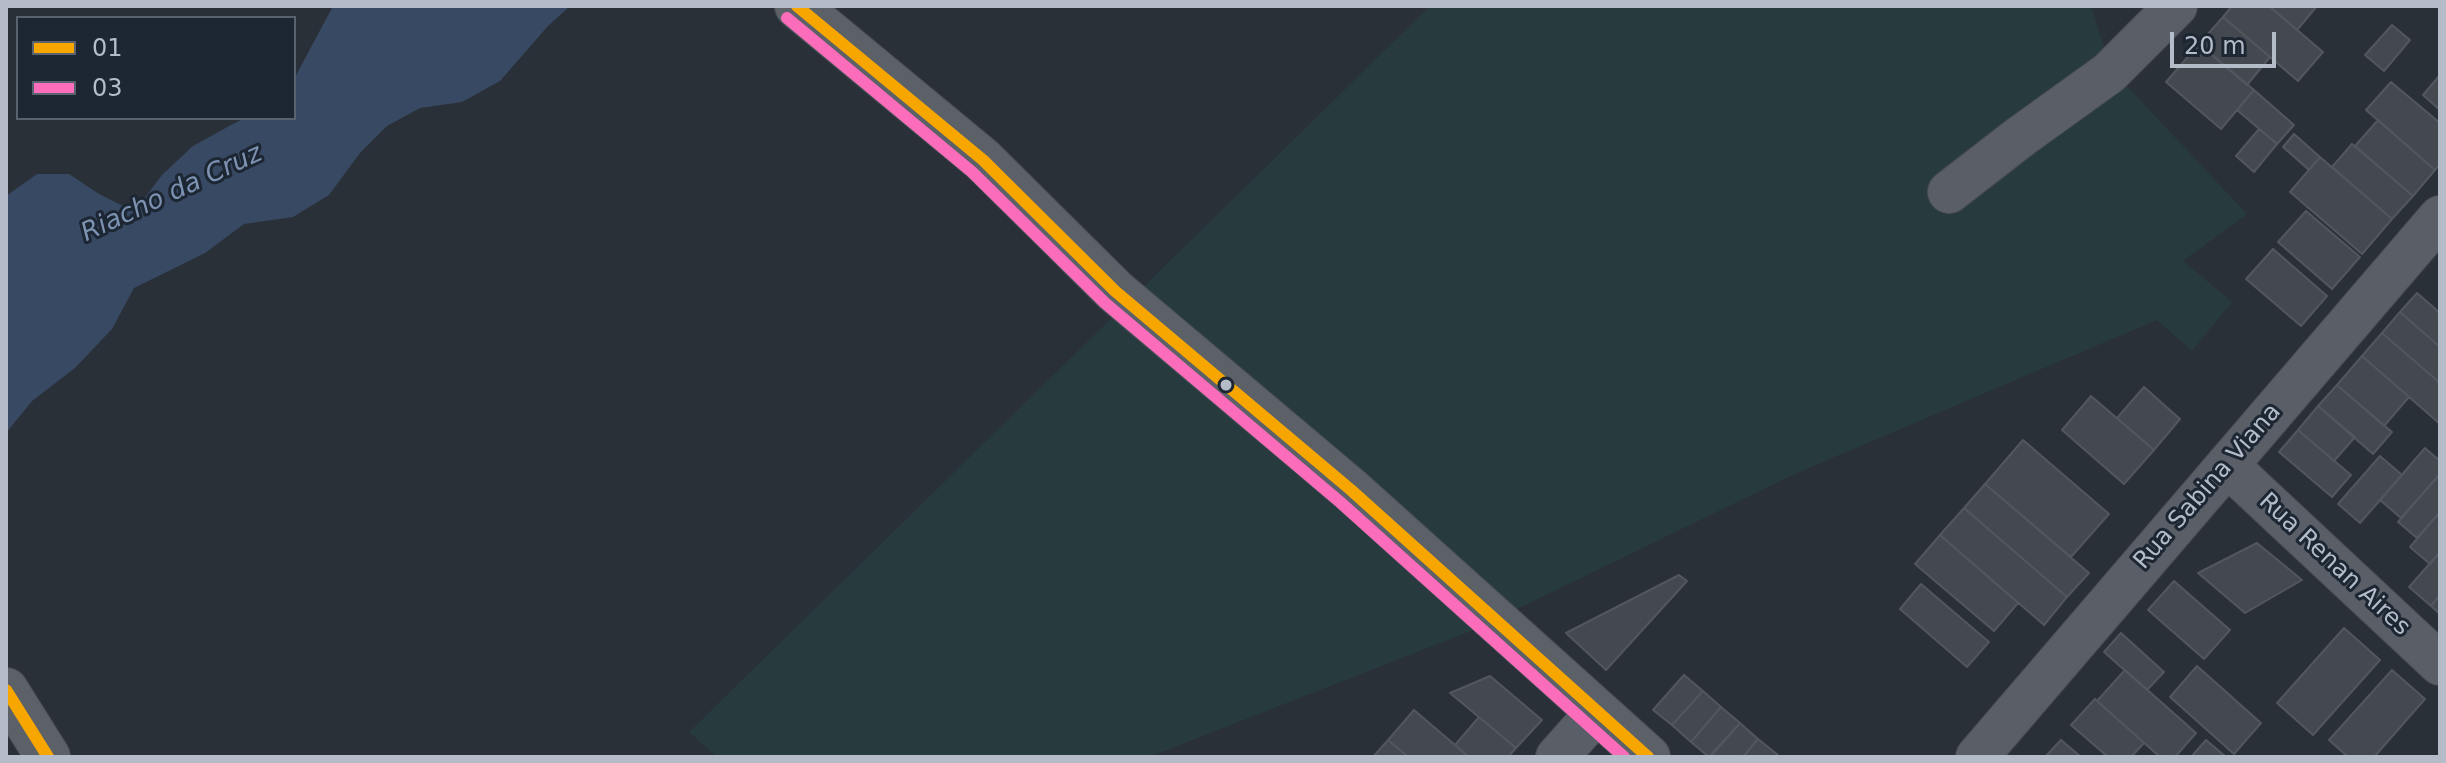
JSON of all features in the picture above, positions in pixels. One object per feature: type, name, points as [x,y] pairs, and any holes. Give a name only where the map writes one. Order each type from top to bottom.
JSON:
[{"type":"main road","points":[[797,6],[983,160],[1115,291],[1351,490],[1648,757]]},
{"type":"main road","points":[[12,699],[48,757]]},
{"type":"street","points":[[1949,192],[2109,73],[2176,6]]},
{"type":"street","name":"Rua Sabina Viana","points":[[1977,757],[2440,217]]},
{"type":"street","name":"Rua Renan Aires","points":[[2227,465],[2440,664]]},
{"type":"street","points":[[1557,757],[1597,712]]},
{"type":"green space","points":[[1430,6],[2091,6],[2111,69],[2247,214],[2183,261],[2232,302],[2192,351],[2157,320],[1797,473],[1476,629],[1149,757],[717,757],[689,732]]},
{"type":"water","name":"Riacho da Cruz","points":[[333,6],[570,6],[548,26],[500,81],[462,102],[420,108],[387,126],[360,153],[329,195],[293,217],[244,224],[205,253],[134,288],[112,329],[75,368],[32,401],[6,433],[6,196],[37,174],[69,174],[125,207],[144,199],[162,175],[193,146],[231,125],[241,120],[296,120],[296,75]]},
{"type":"building","points":[[2232,6],[2269,6],[2323,52],[2298,81],[2223,17]]},
{"type":"building","points":[[2269,6],[2317,6],[2297,30]]},
{"type":"building","points":[[2223,17],[2270,57],[2247,85],[2199,44]]},
{"type":"building","points":[[2392,25],[2410,40],[2384,71],[2365,55]]},
{"type":"building","points":[[2199,44],[2254,90],[2221,129],[2166,82]]},
{"type":"building","points":[[2440,75],[2440,110],[2423,95]]},
{"type":"building","points":[[2391,82],[2440,123],[2440,164],[2435,170],[2366,110]]},
{"type":"building","points":[[2254,90],[2294,125],[2277,144],[2237,110]]},
{"type":"building","points":[[2378,120],[2435,170],[2413,196],[2355,146]]},
{"type":"building","points":[[2259,129],[2277,144],[2254,172],[2236,156]]},
{"type":"building","points":[[2294,134],[2320,157],[2309,170],[2283,147]]},
{"type":"building","points":[[2352,144],[2413,196],[2392,219],[2332,167]]},
{"type":"building","points":[[2320,157],[2392,219],[2362,254],[2290,192]]},
{"type":"building","points":[[2306,211],[2360,257],[2332,289],[2278,242]]},
{"type":"building","points":[[2273,249],[2327,296],[2301,326],[2246,279]]},
{"type":"building","points":[[2417,293],[2440,313],[2440,347],[2400,312]]},
{"type":"building","points":[[2400,312],[2440,347],[2440,383],[2382,333]]},
{"type":"building","points":[[2382,333],[2440,383],[2440,424],[2362,356]]},
{"type":"building","points":[[2362,356],[2409,397],[2384,426],[2337,385]]},
{"type":"building","points":[[2337,385],[2392,432],[2373,454],[2318,406]]},
{"type":"building","points":[[2144,387],[2180,419],[2154,450],[2117,418]]},
{"type":"building","points":[[2091,396],[2154,450],[2124,484],[2062,430]]},
{"type":"building","points":[[2318,406],[2355,437],[2334,461],[2298,430]]},
{"type":"building","points":[[2298,430],[2351,475],[2332,497],[2279,452]]},
{"type":"building","points":[[2023,440],[2109,514],[2071,557],[1985,484]]},
{"type":"building","points":[[2425,448],[2440,461],[2440,474],[2401,518],[2380,500]]},
{"type":"building","points":[[2380,456],[2402,475],[2360,523],[2338,504]]},
{"type":"building","points":[[2440,474],[2440,512],[2417,538],[2398,522]]},
{"type":"building","points":[[1985,484],[2089,573],[2067,597],[1964,508]]},
{"type":"building","points":[[1964,508],[2067,597],[2044,625],[1940,535]]},
{"type":"building","points":[[2440,512],[2440,552],[2430,564],[2410,547]]},
{"type":"building","points":[[1940,535],[2018,603],[1994,631],[1915,564]]},
{"type":"building","points":[[2257,543],[2302,580],[2245,613],[2198,573]]},
{"type":"building","points":[[2440,552],[2440,595],[2431,606],[2409,587]]},
{"type":"building","points":[[1679,575],[1687,581],[1606,670],[1566,633]]},
{"type":"building","points":[[2174,581],[2230,630],[2204,659],[2148,610]]},
{"type":"building","points":[[1921,584],[1989,642],[1967,667],[1900,609]]},
{"type":"building","points":[[2440,595],[2440,614],[2431,606]]},
{"type":"building","points":[[2344,628],[2380,660],[2313,735],[2277,703]]},
{"type":"building","points":[[2121,633],[2164,672],[2147,690],[2104,652]]},
{"type":"building","points":[[2197,666],[2261,723],[2234,754],[2170,697]]},
{"type":"building","points":[[2125,670],[2196,733],[2175,757],[2160,757],[2097,701]]},
{"type":"building","points":[[2392,670],[2425,699],[2374,757],[2348,757],[2329,740]]},
{"type":"building","points":[[1684,675],[1703,691],[1672,725],[1653,710]]},
{"type":"building","points":[[1490,676],[1542,720],[1516,748],[1450,693]]},
{"type":"building","points":[[1703,691],[1721,707],[1691,742],[1672,725]]},
{"type":"building","points":[[2095,699],[2144,743],[2131,757],[2108,757],[2071,725]]},
{"type":"building","points":[[1721,707],[1740,723],[1709,757],[1691,742]]},
{"type":"building","points":[[1414,710],[1469,757],[1408,757],[1388,740]]},
{"type":"building","points":[[1479,717],[1516,748],[1508,757],[1469,757],[1455,745]]},
{"type":"building","points":[[1740,723],[1758,739],[1743,757],[1710,757]]},
{"type":"building","points":[[1758,739],[1778,755],[1743,757]]},
{"type":"building","points":[[1388,740],[1408,757],[1373,757]]},
{"type":"building","points":[[2061,740],[2081,757],[2045,757]]},
{"type":"building","points":[[2206,740],[2226,757],[2191,757]]},
{"type":"transit line","name":"01","points":[[797,6],[983,160],[1115,291],[1351,490],[1648,757]]},
{"type":"transit line","name":"03","points":[[787,18],[972,172],[1105,303],[1340,502],[1624,757]]},
{"type":"transit line","name":"01","points":[[6,690],[48,757]]}]
